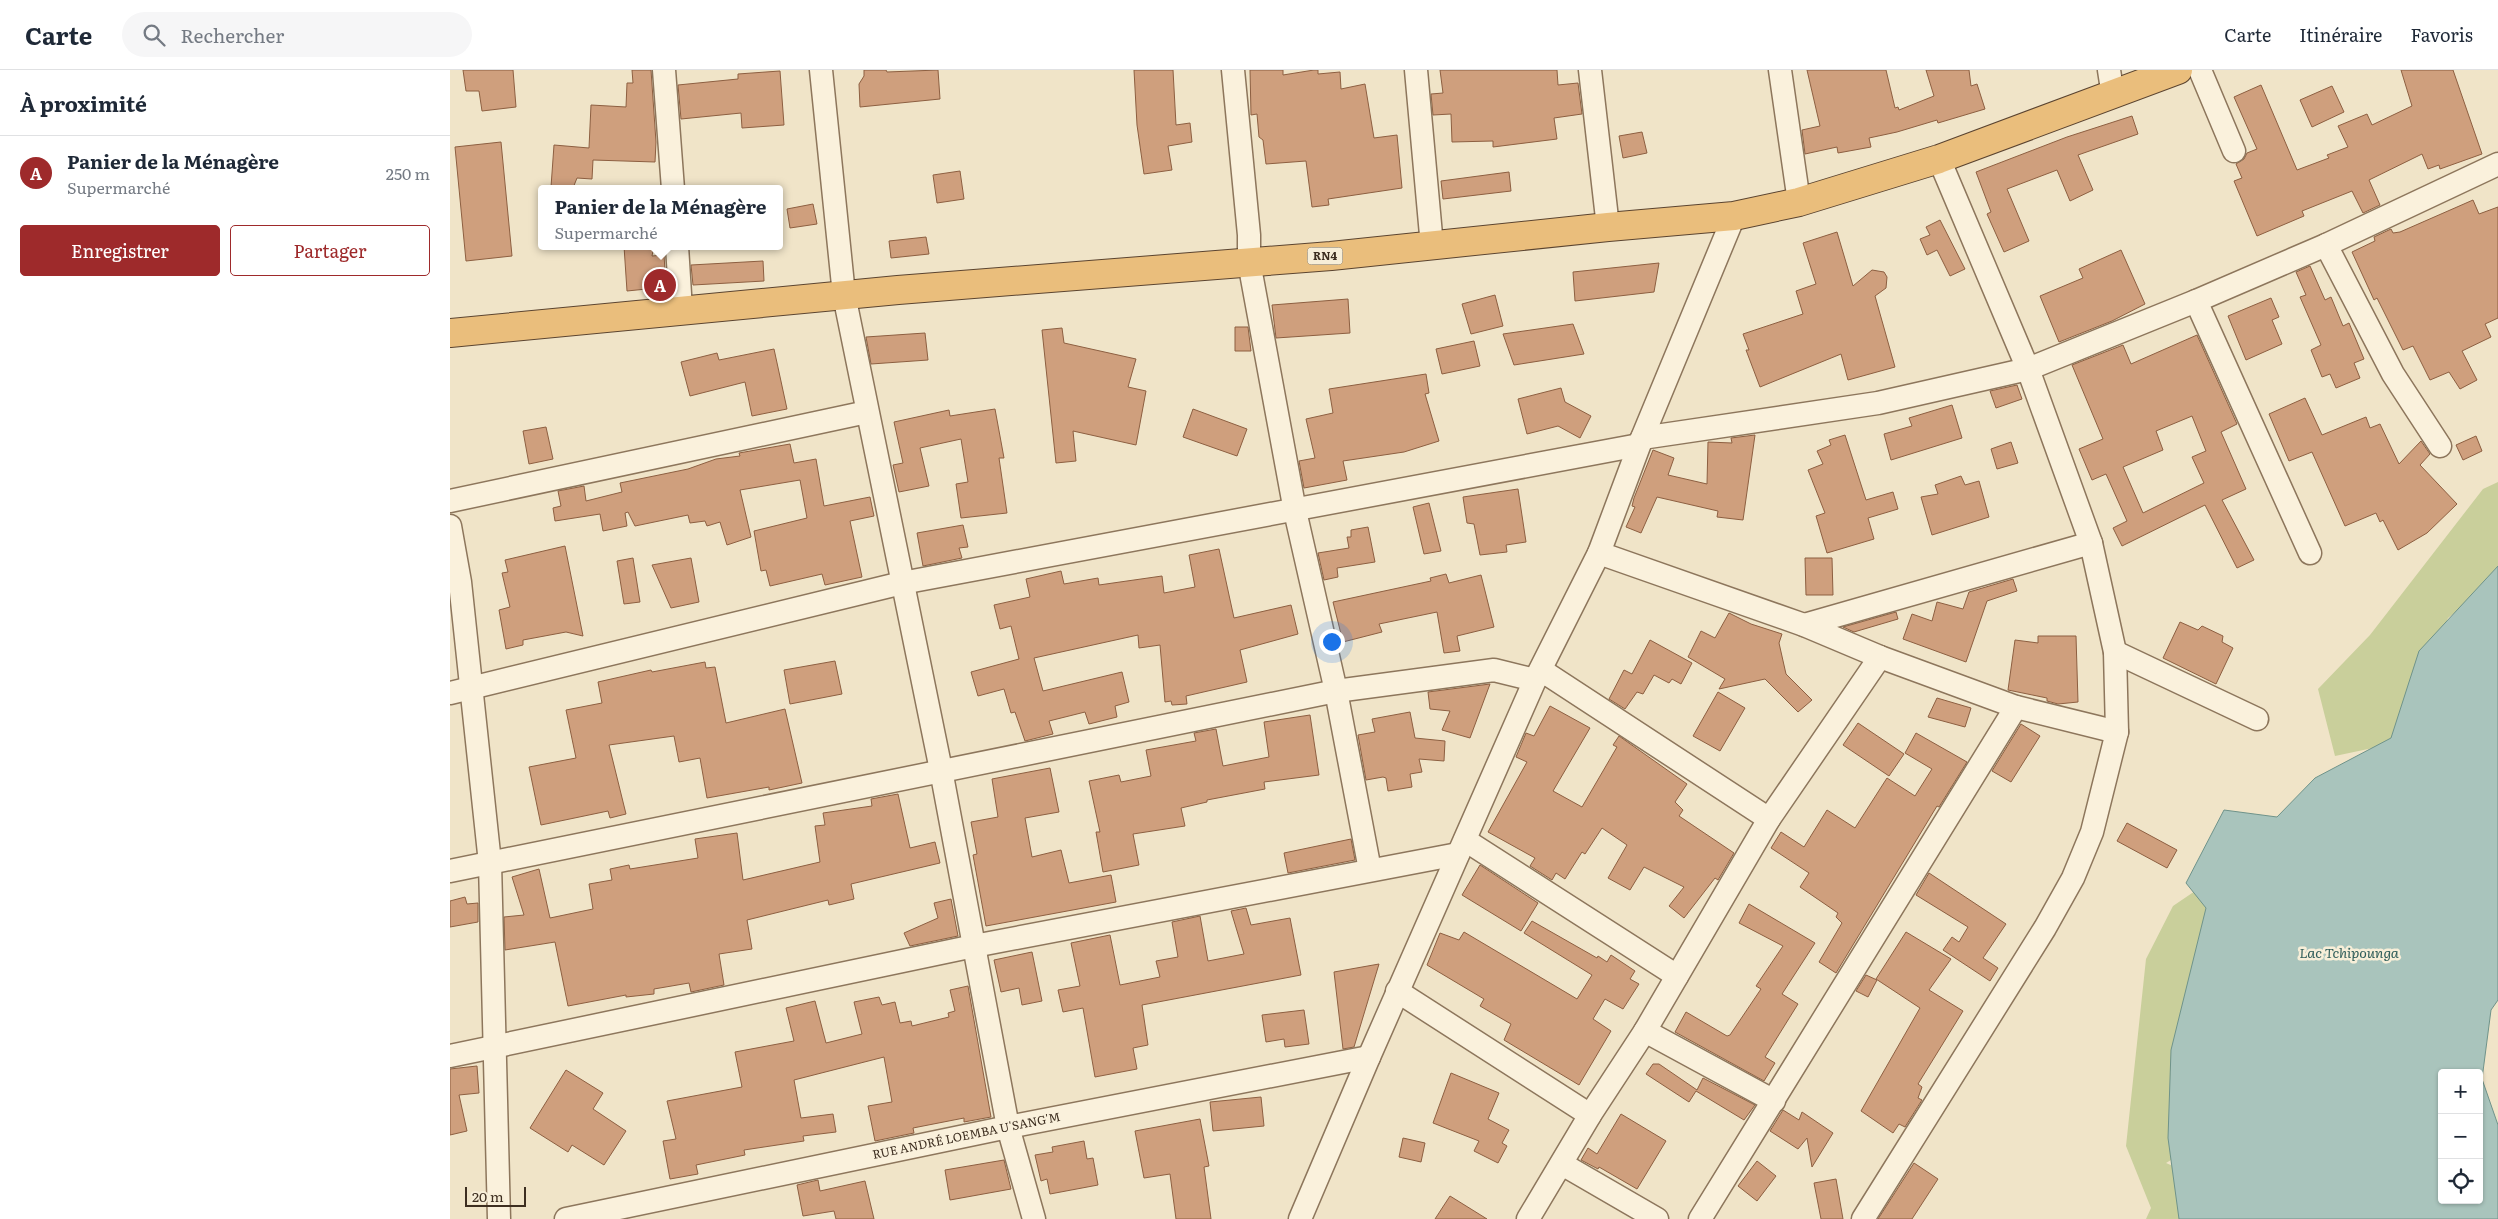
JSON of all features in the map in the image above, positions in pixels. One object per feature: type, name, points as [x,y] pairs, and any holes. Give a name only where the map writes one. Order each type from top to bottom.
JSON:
[{"type":"highway","name":"RN4","points":[[450,333],[844,295],[1432,246],[1608,227],[1734,216],[1799,202],[1939,159],[2111,83],[2178,70]]},
{"type":"street","points":[[664,70],[672,185]]},
{"type":"street","points":[[821,70],[844,295],[941,770],[1008,1127],[1034,1219]]},
{"type":"street","points":[[1233,70],[1249,235],[1249,262],[1295,510],[1336,691],[1370,870]]},
{"type":"street","points":[[1416,70],[1432,246]]},
{"type":"street","points":[[1590,70],[1608,227]]},
{"type":"street","points":[[1780,70],[1799,202]]},
{"type":"street","points":[[2200,70],[2234,151]]},
{"type":"street","points":[[1863,1219],[2045,928],[2073,878],[2092,832],[2118,732],[2115,652],[2091,543],[2028,370],[1939,159]]},
{"type":"street","points":[[461,691],[902,583],[1295,510],[1640,442],[1878,403],[2028,370],[2196,302],[2326,245],[2498,164]]},
{"type":"street","points":[[1300,1219],[1397,991],[1538,675],[1599,552],[1640,442],[1734,216]]},
{"type":"street","points":[[2326,245],[2393,374],[2440,446]]},
{"type":"street","points":[[677,250],[682,310]]},
{"type":"street","points":[[2196,302],[2310,553]]},
{"type":"street","points":[[450,501],[868,412]]},
{"type":"street","points":[[450,526],[460,582],[461,691],[490,863],[499,1219]]},
{"type":"street","points":[[1804,625],[2091,543]]},
{"type":"street","points":[[1599,552],[1804,625],[1880,658],[2016,708],[2118,732]]},
{"type":"street","points":[[2115,652],[2257,719]]},
{"type":"street","points":[[1528,1219],[1590,1115],[1645,1031],[1769,819],[1880,658]]},
{"type":"street","points":[[450,870],[1336,691],[1451,674],[1494,670],[1538,675],[1769,819]]},
{"type":"street","points":[[1700,1219],[2016,708]]},
{"type":"street","points":[[450,1056],[974,946],[1181,908],[1370,870],[1462,847],[1677,976]]},
{"type":"street","points":[[1397,991],[1590,1115]]},
{"type":"street","points":[[1645,1031],[1774,1102]]},
{"type":"street","name":"RUE ANDRÉ LOEMBA U'SANG'M","points":[[566,1219],[1008,1127],[1369,1056]]},
{"type":"street","points":[[1562,1164],[1658,1219]]},
{"type":"green space","points":[[2498,482],[2498,577],[2448,618],[2410,707],[2387,745],[2335,756],[2318,689],[2370,635],[2483,489]]},
{"type":"green space","points":[[2201,887],[2224,905],[2180,1054],[2170,1072],[2201,1142],[2166,1163],[2189,1173],[2203,1219],[2146,1219],[2151,1208],[2126,1146],[2146,959],[2173,906]]},
{"type":"water","name":"Lac Tchipounga","points":[[2498,566],[2498,1000],[2491,1010],[2483,1071],[2483,1069],[2438,1069],[2438,1204],[2483,1204],[2483,1082],[2498,1125],[2498,1219],[2179,1219],[2168,1138],[2171,1050],[2206,908],[2186,883],[2224,810],[2277,817],[2315,778],[2391,738],[2419,651]]},
{"type":"building","points":[[463,70],[513,70],[516,107],[482,111],[479,91],[466,91]]},
{"type":"building","points":[[632,70],[651,70],[656,142],[655,162],[593,160],[592,179],[577,178],[574,185],[551,185],[554,145],[589,148],[591,105],[626,107],[627,83],[633,83]]},
{"type":"building","points":[[864,70],[886,70],[887,72],[938,70],[940,99],[860,107],[859,84],[864,76]]},
{"type":"building","points":[[1134,70],[1173,70],[1176,125],[1190,123],[1192,142],[1168,146],[1172,170],[1144,174],[1137,125]]},
{"type":"building","points":[[1250,70],[1283,70],[1283,75],[1314,70],[1318,70],[1318,74],[1340,72],[1341,89],[1365,84],[1374,138],[1397,135],[1402,188],[1328,199],[1329,205],[1312,207],[1306,161],[1266,164],[1263,140],[1259,137],[1257,114],[1251,115]]},
{"type":"building","points":[[1440,70],[1557,70],[1558,85],[1578,83],[1582,114],[1554,118],[1557,139],[1493,147],[1493,141],[1452,142],[1451,114],[1433,115],[1431,94],[1443,93]]},
{"type":"building","points":[[1807,70],[1886,70],[1895,108],[1898,107],[1899,110],[1934,96],[1926,70],[1969,70],[1971,86],[1977,84],[1985,109],[1938,123],[1937,120],[1869,138],[1871,147],[1838,153],[1837,147],[1805,154],[1802,130],[1820,126]]},
{"type":"building","points":[[2401,70],[2453,70],[2482,154],[2440,169],[2439,165],[2428,169],[2422,154],[2369,180],[2380,205],[2363,213],[2352,191],[2302,211],[2304,216],[2257,236],[2234,181],[2242,178],[2236,164],[2244,159],[2247,153],[2257,149],[2234,97],[2261,85],[2297,170],[2329,158],[2327,155],[2348,147],[2338,126],[2367,114],[2372,125],[2412,106]]},
{"type":"building","points":[[780,71],[784,125],[742,128],[741,113],[681,119],[678,85],[738,79],[738,74]]},
{"type":"building","points":[[2332,86],[2344,112],[2312,127],[2300,100]]},
{"type":"building","points":[[2132,116],[2138,134],[2078,155],[2093,190],[2070,201],[2057,170],[2007,189],[2029,241],[2004,252],[1987,214],[1991,212],[1976,172],[2067,137]]},
{"type":"building","points":[[1642,132],[1647,153],[1623,158],[1619,136]]},
{"type":"building","points":[[501,142],[512,256],[466,261],[455,147]]},
{"type":"building","points":[[960,171],[964,199],[937,203],[933,175]]},
{"type":"building","points":[[1509,172],[1511,191],[1443,199],[1441,181]]},
{"type":"building","points":[[2473,200],[2479,214],[2498,207],[2498,318],[2485,324],[2491,337],[2462,351],[2477,380],[2460,389],[2449,372],[2430,380],[2413,346],[2403,350],[2377,298],[2374,300],[2352,252],[2375,241],[2374,237],[2391,229],[2393,233],[2400,232]]},
{"type":"building","points":[[813,204],[817,224],[790,228],[787,209]]},
{"type":"building","points":[[1940,220],[1965,269],[1950,276],[1937,250],[1927,255],[1920,239],[1930,235],[1926,227]]},
{"type":"building","points":[[1837,232],[1853,286],[1872,270],[1884,272],[1887,277],[1886,288],[1875,296],[1895,367],[1848,380],[1841,354],[1760,387],[1746,350],[1749,350],[1743,334],[1803,314],[1796,291],[1816,284],[1803,243]]},
{"type":"building","points":[[926,237],[929,254],[891,258],[889,241]]},
{"type":"building","points":[[624,250],[653,250],[652,256],[664,255],[666,287],[627,291]]},
{"type":"building","points":[[2121,250],[2145,304],[2112,321],[2059,342],[2040,296],[2083,278],[2079,269]]},
{"type":"building","points":[[763,261],[764,281],[693,285],[691,265]]},
{"type":"building","points":[[1659,263],[1654,292],[1575,301],[1573,272]]},
{"type":"building","points":[[2310,266],[2325,300],[2331,297],[2343,326],[2349,323],[2364,359],[2354,363],[2360,378],[2336,388],[2330,374],[2322,377],[2311,350],[2321,345],[2300,297],[2306,295],[2296,272]]},
{"type":"building","points":[[1495,295],[1503,326],[1471,334],[1462,304]]},
{"type":"building","points":[[2271,298],[2279,317],[2272,320],[2282,344],[2246,360],[2228,316]]},
{"type":"building","points":[[1348,299],[1350,333],[1276,338],[1272,305]]},
{"type":"building","points":[[1573,324],[1584,354],[1514,365],[1503,334]]},
{"type":"building","points":[[1235,327],[1248,327],[1251,351],[1235,351]]},
{"type":"building","points":[[1062,328],[1064,343],[1136,359],[1128,387],[1146,391],[1136,445],[1073,431],[1076,461],[1056,463],[1042,330]]},
{"type":"building","points":[[925,333],[928,360],[871,364],[866,337]]},
{"type":"building","points":[[2197,335],[2237,424],[2221,432],[2246,489],[2222,500],[2254,560],[2237,568],[2205,505],[2122,546],[2113,528],[2127,521],[2106,474],[2092,480],[2079,449],[2103,439],[2072,365],[2123,345],[2131,364]],"holes":[[[2192,416],[2206,451],[2192,457],[2204,483],[2143,513],[2123,467],[2163,450],[2156,431]]]},
{"type":"building","points":[[1474,341],[1480,366],[1442,374],[1436,349]]},
{"type":"building","points":[[774,349],[787,409],[752,416],[745,382],[690,396],[681,362],[717,353],[719,360]]},
{"type":"building","points":[[1426,374],[1429,393],[1425,394],[1439,441],[1404,452],[1343,461],[1347,480],[1304,488],[1299,461],[1315,458],[1306,419],[1333,413],[1329,389]]},
{"type":"building","points":[[2017,385],[2022,399],[1996,408],[1990,391]]},
{"type":"building","points":[[1561,388],[1565,402],[1591,416],[1580,438],[1558,426],[1527,434],[1518,399]]},
{"type":"building","points":[[2305,398],[2322,435],[2366,417],[2370,428],[2380,424],[2399,464],[2421,441],[2430,454],[2420,465],[2457,504],[2427,533],[2398,550],[2383,520],[2380,522],[2376,513],[2345,526],[2312,452],[2289,461],[2269,414]]},
{"type":"building","points":[[1952,405],[1962,438],[1891,460],[1884,434],[1912,426],[1909,418]]},
{"type":"building","points":[[995,409],[1004,458],[999,458],[1007,513],[961,518],[956,484],[968,482],[961,439],[920,448],[929,486],[899,492],[893,465],[903,463],[894,422],[949,410],[950,416]]},
{"type":"building","points":[[1193,409],[1247,429],[1237,456],[1183,437]]},
{"type":"building","points":[[546,427],[553,459],[529,464],[523,431]]},
{"type":"building","points":[[1755,435],[1743,520],[1717,517],[1718,511],[1657,497],[1641,533],[1626,527],[1635,507],[1632,506],[1634,498],[1653,450],[1674,458],[1668,475],[1707,484],[1708,442],[1732,443],[1731,438]]},
{"type":"building","points":[[1845,435],[1866,500],[1893,492],[1898,509],[1868,518],[1874,539],[1827,553],[1816,516],[1825,513],[1808,470],[1823,464],[1817,451],[1831,445],[1829,440]]},
{"type":"building","points":[[2476,436],[2482,451],[2463,460],[2456,445]]},
{"type":"building","points":[[2011,442],[2018,463],[1997,469],[1991,449]]},
{"type":"building","points":[[790,444],[794,463],[816,459],[824,506],[870,497],[874,516],[850,521],[862,577],[825,585],[822,574],[770,586],[766,570],[761,571],[754,531],[807,518],[800,480],[740,490],[751,537],[727,545],[720,522],[707,526],[705,521],[690,523],[688,515],[635,526],[628,512],[625,513],[627,526],[603,531],[600,514],[555,521],[553,508],[561,506],[558,491],[584,486],[586,501],[622,492],[620,483],[688,469],[716,459],[740,456],[739,453]]},
{"type":"building","points":[[1961,476],[1965,485],[1979,481],[1989,517],[1932,535],[1921,497],[1938,494],[1935,485]]},
{"type":"building","points":[[1518,489],[1526,542],[1506,545],[1507,552],[1480,555],[1474,524],[1467,523],[1463,497]]},
{"type":"building","points":[[1429,503],[1441,551],[1424,554],[1413,507]]},
{"type":"building","points":[[963,525],[968,547],[959,548],[962,558],[923,566],[917,533]]},
{"type":"building","points":[[1368,527],[1375,562],[1337,568],[1338,577],[1324,580],[1318,553],[1349,548],[1347,537],[1351,537],[1351,530]]},
{"type":"building","points":[[565,546],[583,636],[566,632],[523,640],[523,645],[506,649],[499,610],[510,607],[502,573],[508,572],[505,560]]},
{"type":"building","points":[[1219,549],[1234,618],[1291,605],[1298,634],[1240,650],[1247,682],[1186,696],[1187,704],[1172,705],[1171,701],[1165,702],[1160,645],[1139,648],[1138,635],[1034,658],[1043,691],[1122,672],[1129,702],[1115,706],[1117,717],[1089,724],[1085,712],[1049,721],[1053,734],[1025,741],[1015,712],[1011,713],[1004,689],[978,696],[971,672],[1019,659],[1011,626],[1000,629],[994,605],[1030,597],[1026,579],[1061,571],[1064,584],[1098,578],[1099,585],[1162,576],[1164,593],[1195,587],[1189,555]]},
{"type":"building","points":[[633,558],[640,602],[624,604],[617,561]]},
{"type":"building","points":[[691,558],[699,602],[671,608],[652,565]]},
{"type":"building","points":[[1805,558],[1832,558],[1833,595],[1806,595]]},
{"type":"building","points":[[1446,574],[1449,583],[1481,575],[1494,627],[1457,636],[1460,651],[1444,653],[1437,612],[1379,624],[1382,632],[1343,642],[1333,602],[1431,581],[1430,578]]},
{"type":"building","points":[[2013,579],[2017,591],[1987,601],[1966,662],[1903,639],[1912,614],[1932,621],[1937,602],[1963,609],[1969,592]]},
{"type":"building","points":[[1896,612],[1898,619],[1854,632],[1843,627]]},
{"type":"building","points":[[1729,613],[1751,624],[1782,634],[1779,643],[1786,674],[1812,700],[1798,712],[1765,679],[1719,689],[1725,679],[1688,657],[1701,631],[1715,638]]},
{"type":"building","points":[[2180,622],[2198,630],[2202,626],[2223,636],[2222,642],[2233,648],[2216,684],[2163,658]]},
{"type":"building","points":[[2038,636],[2076,636],[2078,702],[2058,704],[2047,701],[2047,698],[2008,690],[2015,640],[2038,643]]},
{"type":"building","points":[[1650,640],[1692,663],[1681,684],[1672,679],[1669,683],[1654,675],[1643,694],[1637,692],[1625,709],[1609,699],[1624,670],[1632,674]]},
{"type":"building","points":[[835,661],[842,694],[790,704],[784,670]]},
{"type":"building","points":[[705,662],[706,668],[715,667],[726,723],[785,709],[802,783],[769,790],[769,787],[707,798],[700,758],[679,762],[674,736],[609,745],[626,814],[610,818],[608,811],[541,825],[529,767],[576,758],[566,710],[602,703],[598,682],[651,670],[652,672]]},
{"type":"building","points":[[1490,684],[1470,738],[1442,730],[1450,711],[1430,709],[1428,692]]},
{"type":"building","points":[[1718,692],[1745,708],[1720,751],[1693,736]]},
{"type":"building","points":[[1937,698],[1971,708],[1965,727],[1928,717]]},
{"type":"building","points":[[1550,706],[1590,728],[1553,791],[1582,807],[1617,747],[1613,745],[1619,736],[1687,784],[1675,802],[1683,810],[1679,816],[1734,853],[1718,880],[1715,878],[1684,918],[1669,906],[1684,887],[1644,867],[1630,890],[1608,878],[1627,845],[1602,828],[1585,854],[1582,852],[1565,879],[1556,873],[1552,880],[1530,866],[1535,858],[1488,832],[1527,762],[1516,757],[1526,733],[1534,736]]},
{"type":"building","points":[[1410,712],[1415,738],[1445,741],[1444,761],[1419,759],[1422,772],[1410,774],[1412,787],[1388,791],[1386,778],[1366,780],[1358,735],[1375,732],[1372,719]]},
{"type":"building","points":[[1310,715],[1319,775],[1264,782],[1265,789],[1207,800],[1207,802],[1181,808],[1185,826],[1133,834],[1139,865],[1103,872],[1096,832],[1100,832],[1089,781],[1119,775],[1121,782],[1151,776],[1146,750],[1196,741],[1194,733],[1216,729],[1223,766],[1269,757],[1264,722]]},
{"type":"building","points":[[1858,723],[1904,754],[1889,776],[1843,745]]},
{"type":"building","points":[[2021,724],[2040,736],[2011,782],[1992,771]]},
{"type":"building","points":[[1916,733],[1967,762],[1939,807],[1937,806],[1836,973],[1819,962],[1842,923],[1836,917],[1838,913],[1800,887],[1809,873],[1771,848],[1781,832],[1804,847],[1827,810],[1855,828],[1887,778],[1915,796],[1932,769],[1905,753]]},
{"type":"building","points":[[1050,768],[1059,812],[1025,818],[1032,857],[1061,850],[1069,883],[1111,875],[1116,902],[986,926],[973,855],[977,854],[971,822],[998,817],[992,779]]},
{"type":"building","points":[[898,794],[910,848],[935,842],[940,863],[851,884],[854,899],[829,905],[828,900],[747,920],[752,949],[719,954],[724,985],[691,992],[689,983],[654,989],[654,994],[626,997],[626,995],[568,1006],[555,942],[505,950],[504,917],[524,915],[512,877],[539,869],[550,918],[593,909],[589,884],[612,880],[610,869],[629,865],[630,869],[698,858],[695,839],[737,833],[743,880],[820,862],[815,826],[825,825],[823,813],[872,806],[871,799]]},
{"type":"building","points":[[2127,823],[2177,850],[2167,868],[2117,841]]},
{"type":"building","points":[[1351,839],[1355,860],[1288,873],[1284,853]]},
{"type":"building","points":[[1480,865],[1538,903],[1521,931],[1462,895]]},
{"type":"building","points":[[1929,873],[2006,924],[1983,958],[1998,968],[1990,981],[1943,950],[1952,937],[1959,942],[1968,927],[1916,895]]},
{"type":"building","points":[[465,897],[467,904],[478,903],[478,922],[450,927],[450,901]]},
{"type":"building","points":[[951,899],[958,936],[910,946],[904,933],[938,918],[934,903]]},
{"type":"building","points":[[1749,904],[1815,943],[1782,994],[1798,1004],[1765,1057],[1775,1063],[1764,1081],[1675,1032],[1686,1012],[1727,1036],[1730,1035],[1761,989],[1756,986],[1783,946],[1739,923]]},
{"type":"building","points":[[1246,908],[1251,925],[1290,918],[1301,975],[1142,1005],[1148,1045],[1133,1048],[1137,1069],[1095,1077],[1083,1008],[1063,1012],[1058,990],[1080,986],[1071,943],[1110,935],[1120,985],[1160,977],[1156,961],[1178,957],[1172,922],[1200,916],[1208,961],[1244,954],[1231,911]]},
{"type":"building","points":[[1532,921],[1597,958],[1598,956],[1607,962],[1611,955],[1635,971],[1630,979],[1639,984],[1623,1009],[1605,999],[1593,1019],[1611,1031],[1579,1085],[1504,1040],[1511,1024],[1480,1006],[1484,999],[1427,965],[1440,933],[1459,940],[1464,932],[1577,999],[1592,975],[1524,933]]},
{"type":"building","points":[[1906,932],[1951,959],[1929,990],[1963,1011],[1918,1084],[1922,1087],[1918,1098],[1922,1100],[1905,1127],[1899,1124],[1893,1133],[1861,1111],[1920,1008],[1876,979]]},
{"type":"building","points":[[1032,952],[1042,1001],[1022,1005],[1019,988],[1001,992],[994,960]]},
{"type":"building","points":[[1379,964],[1354,1047],[1343,1049],[1334,972]]},
{"type":"building","points":[[1866,975],[1877,980],[1868,997],[1856,991]]},
{"type":"building","points":[[968,986],[991,1117],[964,1122],[964,1118],[913,1128],[914,1133],[875,1141],[868,1106],[892,1102],[884,1057],[794,1080],[801,1118],[833,1114],[836,1132],[803,1136],[804,1141],[744,1150],[745,1155],[696,1165],[698,1174],[670,1179],[663,1141],[676,1139],[667,1101],[742,1087],[735,1052],[794,1041],[786,1008],[815,1001],[826,1043],[862,1034],[854,1002],[879,997],[882,1005],[895,1002],[900,1023],[911,1021],[912,1026],[949,1017],[948,1013],[955,1011],[950,990]]},
{"type":"building","points":[[1304,1010],[1309,1044],[1285,1047],[1284,1039],[1266,1042],[1262,1015]]},
{"type":"building","points":[[1653,1064],[1659,1064],[1697,1090],[1703,1078],[1755,1105],[1744,1120],[1696,1091],[1689,1102],[1646,1074]]},
{"type":"building","points":[[477,1066],[479,1093],[459,1095],[467,1131],[450,1135],[450,1069]]},
{"type":"building","points":[[566,1070],[603,1093],[593,1109],[626,1131],[604,1165],[572,1145],[568,1152],[530,1128]]},
{"type":"building","points":[[1451,1073],[1499,1093],[1488,1119],[1509,1130],[1502,1143],[1507,1146],[1498,1163],[1474,1151],[1479,1141],[1433,1123]]},
{"type":"building","points":[[1261,1097],[1264,1126],[1213,1131],[1210,1102]]},
{"type":"building","points":[[1783,1110],[1799,1120],[1802,1112],[1833,1133],[1812,1167],[1807,1138],[1798,1149],[1770,1131]]},
{"type":"building","points":[[1621,1114],[1666,1141],[1637,1189],[1599,1167],[1598,1169],[1581,1160],[1588,1148],[1597,1154]]},
{"type":"building","points":[[1200,1119],[1209,1166],[1204,1167],[1211,1219],[1176,1219],[1170,1174],[1144,1178],[1135,1131]]},
{"type":"building","points":[[1403,1138],[1425,1143],[1421,1162],[1399,1157]]},
{"type":"building","points":[[1084,1141],[1087,1159],[1093,1158],[1098,1185],[1050,1194],[1047,1179],[1041,1181],[1035,1155],[1053,1152],[1052,1147]]},
{"type":"building","points":[[1004,1160],[1011,1189],[950,1200],[945,1170]]},
{"type":"building","points":[[1757,1161],[1776,1176],[1757,1201],[1738,1186]]},
{"type":"building","points":[[1914,1163],[1938,1179],[1912,1219],[1878,1219]]},
{"type":"building","points":[[1836,1179],[1843,1219],[1821,1219],[1814,1183]]},
{"type":"building","points":[[818,1180],[820,1191],[865,1181],[874,1219],[836,1219],[834,1211],[803,1216],[797,1185]]},
{"type":"building","points":[[1450,1196],[1487,1219],[1435,1219]]},
{"type":"place","name":"Panier de la Ménagère","points":[[660,285]]}]
